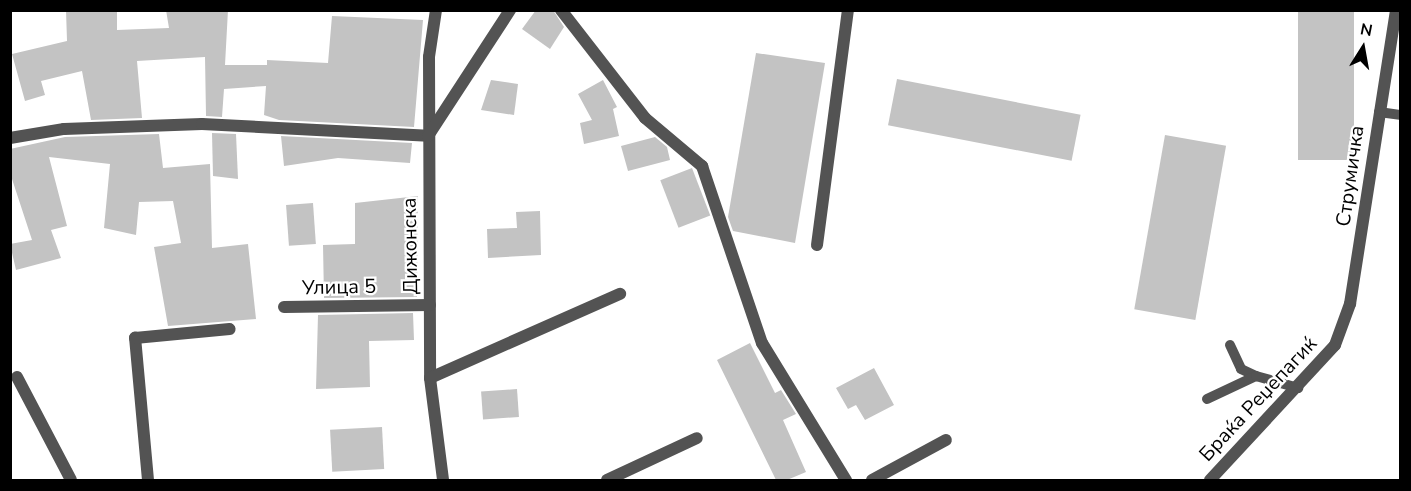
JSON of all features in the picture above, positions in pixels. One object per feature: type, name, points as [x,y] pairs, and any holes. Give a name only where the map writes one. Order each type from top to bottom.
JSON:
[{"type":"street","name":"Дижонска","points":[[436,10],[429,57],[430,378],[443,480]]},
{"type":"street","points":[[10,138],[64,129],[202,124],[428,136],[510,10]]},
{"type":"street","points":[[561,10],[645,118],[702,166],[762,343],[846,480]]},
{"type":"street","points":[[817,245],[849,10]]},
{"type":"street","name":"Струмичка","points":[[1335,345],[1350,304],[1396,10]]},
{"type":"street","points":[[430,378],[620,294]]},
{"type":"street","name":"Улица 5","points":[[284,307],[430,305]]},
{"type":"street","points":[[148,480],[135,338],[230,329]]},
{"type":"street","name":"Браќа Реџепагиќ","points":[[1210,480],[1335,345]]},
{"type":"street","points":[[17,377],[71,480]]},
{"type":"street","points":[[607,480],[697,438]]},
{"type":"street","points":[[872,480],[946,440]]},
{"type":"lane","points":[[1379,111],[1401,115]]},
{"type":"lane","points":[[1230,345],[1241,369],[1256,376],[1298,387]]},
{"type":"lane","points":[[1206,399],[1256,376]]},
{"type":"building","points":[[66,10],[117,10],[117,30],[169,28],[166,10],[228,10],[225,65],[267,65],[267,60],[328,63],[332,16],[423,20],[414,127],[279,120],[264,115],[266,86],[224,89],[222,117],[206,116],[205,57],[137,61],[142,118],[91,120],[82,71],[41,81],[45,95],[25,101],[12,54],[67,41]]},
{"type":"building","points":[[536,10],[553,10],[564,27],[550,49],[522,29]]},
{"type":"building","points":[[1298,10],[1354,10],[1354,160],[1298,160]]},
{"type":"building","points":[[756,53],[825,63],[795,243],[733,231],[728,217]]},
{"type":"building","points":[[897,79],[1081,115],[1072,161],[888,125]]},
{"type":"building","points":[[491,80],[518,84],[514,115],[481,110]]},
{"type":"building","points":[[603,80],[617,107],[613,109],[619,136],[584,144],[580,123],[592,120],[578,94]]},
{"type":"building","points":[[212,133],[236,134],[238,179],[213,176]]},
{"type":"building","points":[[159,134],[163,168],[210,164],[212,248],[248,244],[256,319],[168,326],[154,247],[181,243],[173,201],[139,202],[136,235],[104,228],[110,164],[49,157],[67,226],[51,230],[61,258],[16,270],[10,244],[32,240],[12,179],[10,149],[65,137]]},
{"type":"building","points":[[1165,135],[1226,146],[1195,320],[1134,309]]},
{"type":"building","points":[[281,136],[412,143],[410,163],[338,158],[284,166]]},
{"type":"building","points":[[655,137],[667,147],[670,160],[628,171],[621,146]]},
{"type":"building","points":[[692,168],[710,216],[679,228],[660,180]]},
{"type":"building","points":[[418,196],[417,297],[324,298],[323,245],[355,244],[355,203]]},
{"type":"building","points":[[313,203],[316,244],[289,246],[286,205]]},
{"type":"building","points":[[540,211],[541,255],[488,258],[487,229],[517,228],[516,212]]},
{"type":"building","points":[[413,313],[414,340],[369,341],[370,387],[316,389],[318,315]]},
{"type":"building","points":[[750,343],[775,393],[781,390],[796,414],[783,420],[806,472],[787,480],[776,480],[717,360]]},
{"type":"building","points":[[874,368],[894,405],[865,420],[856,405],[848,409],[836,388]]},
{"type":"building","points":[[517,389],[519,417],[483,419],[481,392]]},
{"type":"building","points":[[382,427],[384,469],[332,472],[330,430]]}]
